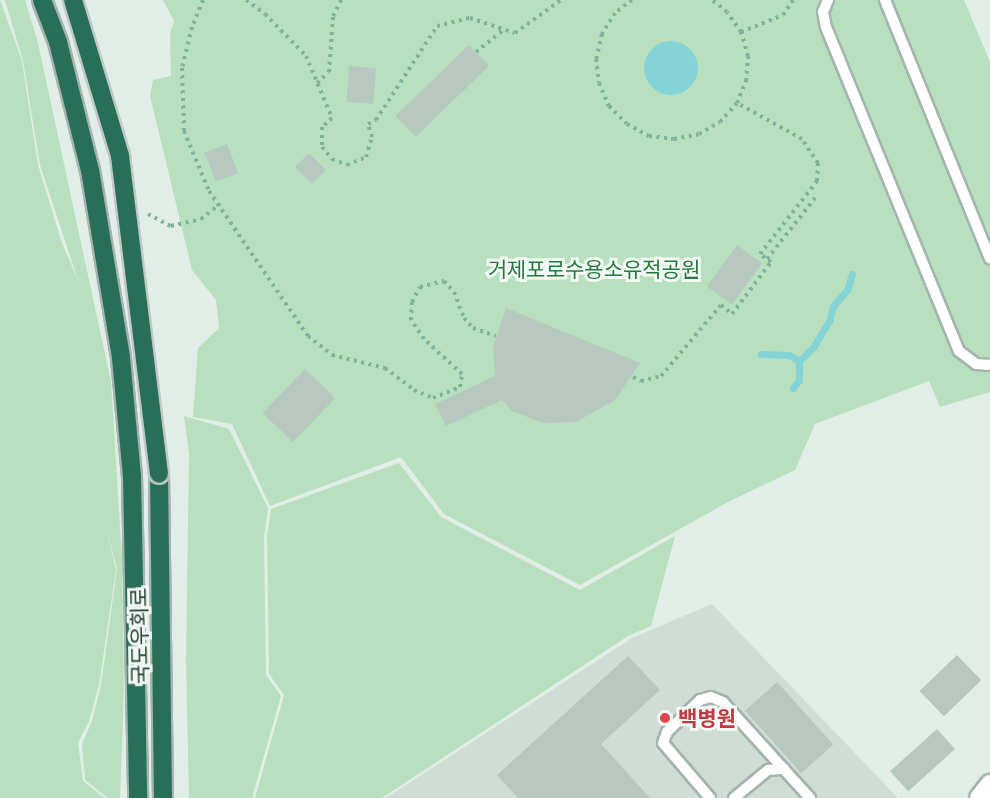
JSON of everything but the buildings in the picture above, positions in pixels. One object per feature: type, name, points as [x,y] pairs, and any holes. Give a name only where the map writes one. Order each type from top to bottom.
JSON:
[{"type":"highway","name":"국도우회로","points":[[42,0],[58,42],[106,251],[132,476],[138,798]]},
{"type":"highway","name":"국도우회로","points":[[73,0],[120,156],[159,474],[163,798]]},
{"type":"street","points":[[979,798],[990,784]]},
{"type":"lane","points":[[828,0],[823,12],[826,27],[960,351],[976,364],[990,365]]},
{"type":"lane","points":[[885,0],[990,259]]},
{"type":"lane","points":[[710,798],[663,743],[667,732],[705,697],[723,702],[810,798]]},
{"type":"lane","points":[[734,798],[768,770],[784,769]]},
{"type":"path","points":[[203,0],[192,27],[182,68],[184,131],[209,191],[224,208],[298,321],[320,349],[385,368],[414,390],[433,398],[460,387],[463,381],[460,371],[424,339],[411,320],[412,302],[420,287],[444,281],[454,292],[464,318],[473,328],[496,336]]},
{"type":"path","points":[[246,0],[265,14],[306,56],[332,118],[322,128],[322,147],[336,162],[352,165],[369,153],[372,138],[368,124],[376,120],[437,26],[470,18],[515,33],[561,0]]},
{"type":"path","points":[[317,83],[329,72],[333,16],[341,0]]},
{"type":"path","points":[[632,0],[615,13],[602,34],[596,59],[599,83],[609,106],[627,124],[649,136],[682,138],[699,135],[720,122],[737,103],[746,81],[747,56],[741,32],[727,12],[712,0]]},
{"type":"path","points":[[741,32],[783,15],[793,0]]},
{"type":"path","points":[[476,52],[504,29]]},
{"type":"path","points":[[633,377],[641,381],[661,376],[721,306],[732,314],[771,262],[760,255],[817,181],[818,163],[802,139],[737,103]]},
{"type":"path","points":[[767,260],[815,198]]},
{"type":"shaded area","name":"백병원","points":[[712,604],[898,798],[386,798],[632,638]]},
{"type":"green space","points":[[0,0],[22,61],[38,165],[62,243],[79,283],[40,165],[23,61],[5,0],[25,0],[38,43],[111,382],[122,558],[124,689],[120,798],[108,798],[85,780],[82,744],[92,721],[101,685],[117,569],[107,531],[116,570],[99,685],[89,721],[78,743],[83,781],[105,798],[0,798]]},
{"type":"green space","name":"거제포로수용소유적공원","points":[[163,0],[964,0],[990,62],[990,392],[940,407],[929,381],[815,424],[795,470],[728,502],[580,585],[444,514],[401,457],[270,506],[232,424],[193,417],[198,348],[219,328],[216,300],[192,270],[150,96],[153,80],[171,76],[170,33],[174,21]]},
{"type":"green space","points":[[184,416],[229,429],[268,508],[264,537],[266,675],[281,696],[252,798],[189,798],[186,661],[189,454]]},
{"type":"green space","points":[[399,463],[441,517],[580,590],[675,536],[651,626],[628,636],[382,798],[255,798],[284,695],[269,674],[267,537],[271,509]]},
{"type":"water","points":[[666,41],[676,41],[686,45],[694,53],[698,68],[694,83],[686,91],[676,95],[666,95],[656,91],[648,83],[644,73],[644,63],[648,53],[656,45]]},
{"type":"waterway","points":[[793,388],[799,380],[799,361],[814,346],[830,319],[833,306],[847,290],[852,274]]},
{"type":"waterway","points":[[761,354],[789,355],[799,361]]},
{"type":"place","name":"백병원","points":[[665,718]]}]
